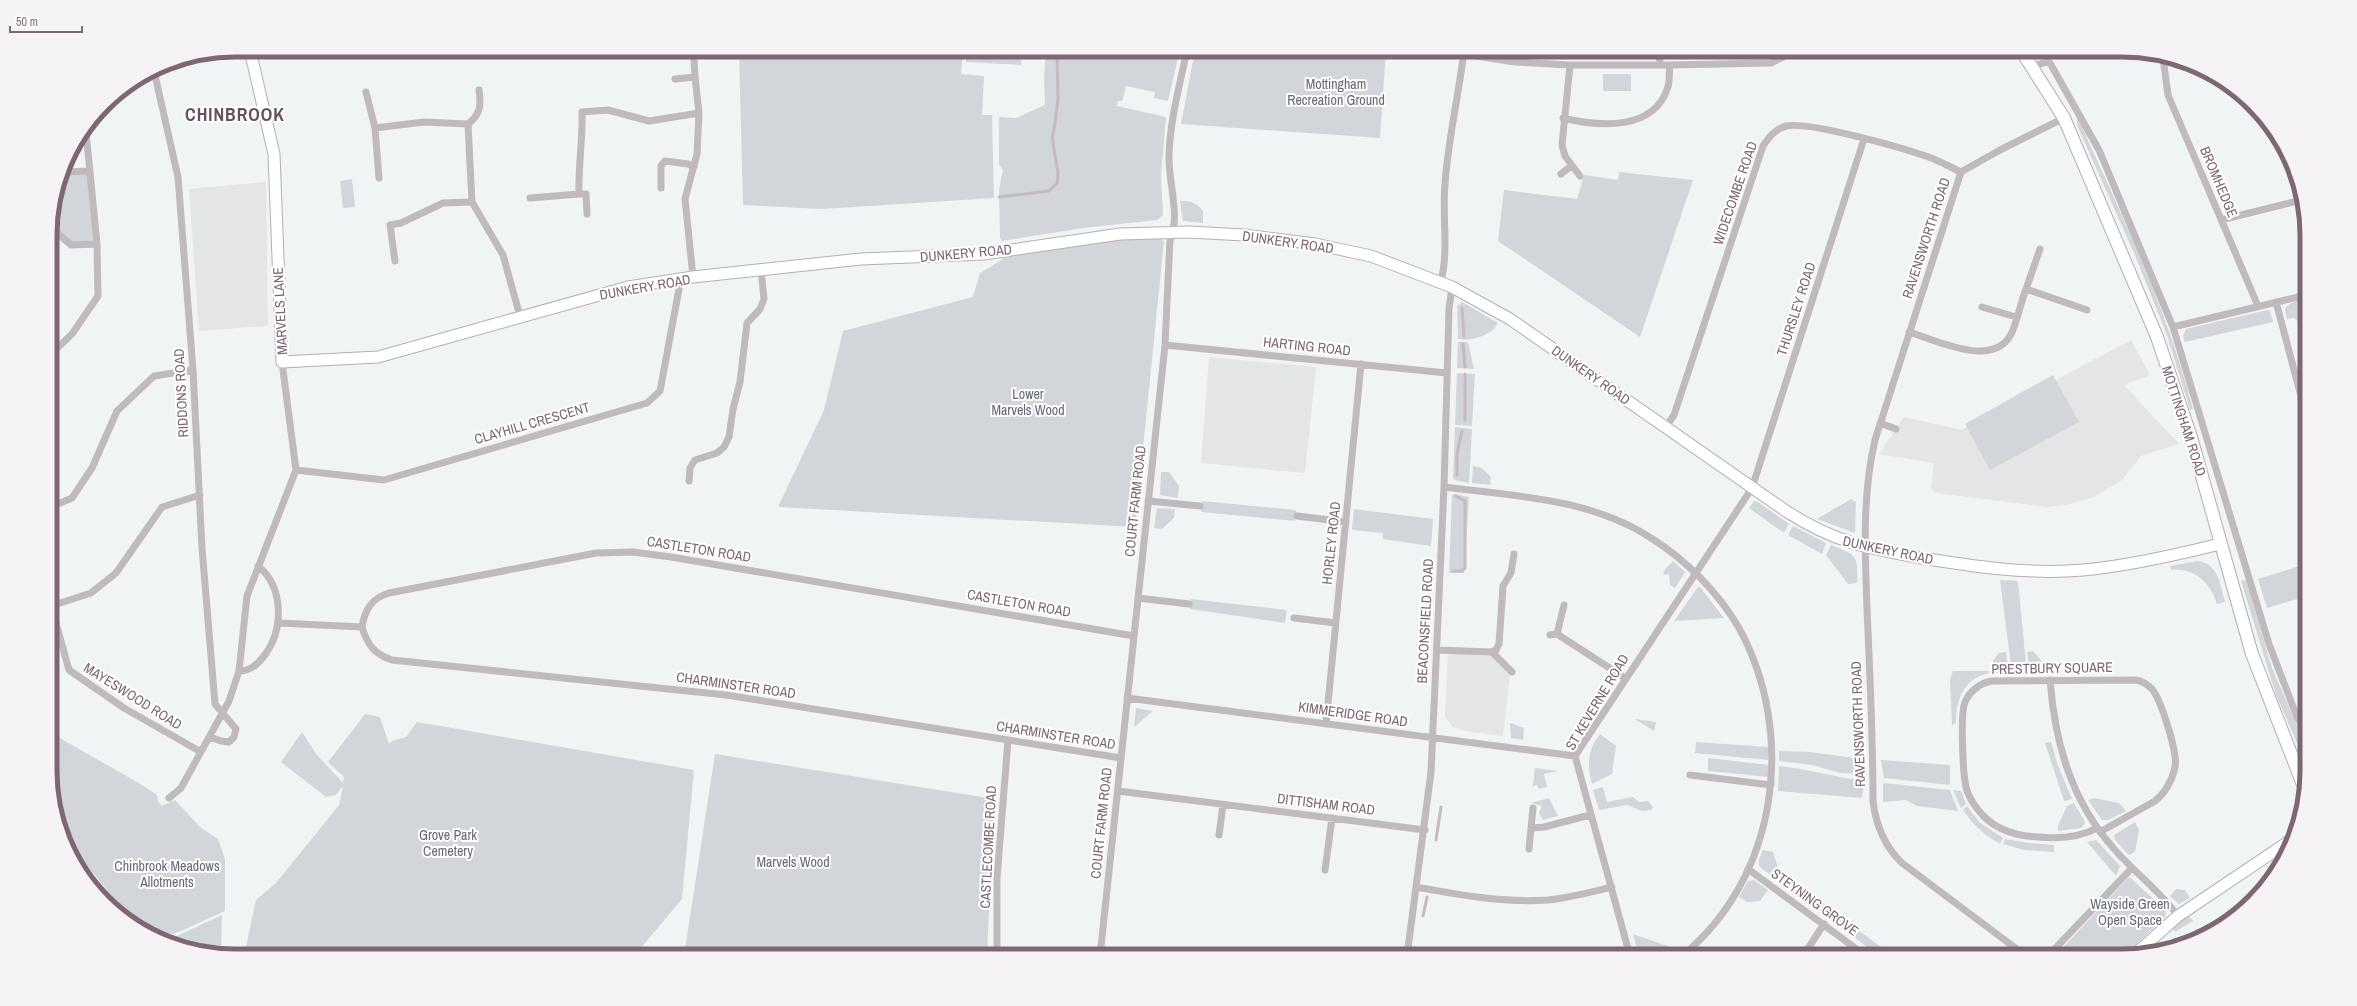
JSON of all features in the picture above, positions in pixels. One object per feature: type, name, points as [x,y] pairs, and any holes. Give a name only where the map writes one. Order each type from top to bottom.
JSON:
[{"type":"main road","name":"MOTTINGHAM ROAD","points":[[2026,57],[2064,118],[2157,337],[2191,437],[2220,544],[2262,683],[2300,777]]},
{"type":"street","name":"MARVELS LANE","points":[[169,798],[181,788],[224,714],[239,671],[247,596],[296,470],[282,362],[274,154],[252,57]]},
{"type":"street","name":"COURT FARM ROAD","points":[[1101,949],[1165,345],[1170,240],[1175,227],[1169,155],[1172,124],[1186,57]]},
{"type":"street","points":[[1441,281],[1444,267],[1444,209],[1447,156],[1463,57]]},
{"type":"street","points":[[1490,57],[1515,62],[1570,65],[1670,65],[1771,63],[1782,57]]},
{"type":"street","points":[[1660,57],[1660,64]]},
{"type":"street","points":[[693,277],[684,199],[698,154],[699,113],[694,59]]},
{"type":"street","name":"MOTTINGHAM ROAD","points":[[2032,67],[2046,62],[2050,63],[2065,87],[2099,150],[2173,327],[2270,644],[2296,717],[2300,722]]},
{"type":"street","name":"BROMHEDGE","points":[[2163,62],[2168,95],[2258,306]]},
{"type":"street","points":[[1570,65],[1563,118],[1562,145],[1565,156],[1580,176]]},
{"type":"street","points":[[1563,118],[1616,124],[1636,121],[1653,110],[1662,99],[1668,86],[1670,65]]},
{"type":"street","name":"RIDDONS ROAD","points":[[155,76],[178,177],[193,370],[200,495],[215,704],[224,714]]},
{"type":"street","points":[[675,79],[695,77]]},
{"type":"street","points":[[375,128],[424,122],[468,124],[477,117],[481,106],[480,90]]},
{"type":"street","points":[[366,92],[375,128],[379,178]]},
{"type":"street","points":[[587,214],[586,194],[578,170],[583,139],[582,112],[608,110],[649,121],[699,113]]},
{"type":"street","name":"RAVENSWORTH ROAD","points":[[2017,949],[1902,863],[1892,852],[1878,828],[1873,801],[1865,547],[1868,468],[1880,423],[1961,172],[2000,150],[2064,118]]},
{"type":"street","points":[[468,124],[472,202],[503,255],[520,316]]},
{"type":"street","name":"WIDECOMBE ROAD","points":[[1666,427],[1674,415],[1763,146],[1769,137],[1782,128],[1793,125],[1826,130],[1934,159],[1961,172]]},
{"type":"street","points":[[57,348],[72,334],[98,296],[97,244],[86,137]]},
{"type":"street","name":"THURSLEY ROAD","points":[[1752,488],[1864,139]]},
{"type":"street","points":[[661,188],[662,166],[665,161],[688,164],[694,167]]},
{"type":"street","points":[[1561,174],[1571,166]]},
{"type":"street","points":[[69,172],[90,171]]},
{"type":"street","points":[[530,198],[586,194]]},
{"type":"street","points":[[2221,220],[2297,201]]},
{"type":"street","points":[[394,261],[390,225],[401,223],[443,203],[472,202]]},
{"type":"street","name":"DUNKERY ROAD","points":[[282,362],[378,357],[628,287],[693,277],[861,259],[984,254],[1089,237],[1120,234],[1173,232],[1244,235],[1315,244],[1387,260],[1441,281],[1510,319],[1752,488],[1813,528],[1842,541],[1865,547],[1951,563],[2053,571],[2107,566],[2220,544]]},
{"type":"street","points":[[57,233],[71,245],[97,244]]},
{"type":"street","points":[[1909,332],[1962,349],[1977,352],[1986,352],[2001,346],[2013,331],[2016,317],[2040,249]]},
{"type":"street","points":[[689,481],[690,468],[695,460],[717,453],[724,447],[729,437],[732,409],[742,370],[747,323],[760,309],[764,298],[761,270]]},
{"type":"street","name":"CLAYHILL CRESCENT","points":[[296,470],[384,480],[646,403],[660,391],[679,289],[678,280]]},
{"type":"street","name":"BEACONSFIELD ROAD","points":[[1408,949],[1425,830],[1432,738],[1444,487],[1449,309],[1452,287]]},
{"type":"street","points":[[2026,289],[2087,310]]},
{"type":"street","points":[[2173,327],[2300,296]]},
{"type":"street","points":[[2276,302],[2300,392]]},
{"type":"street","points":[[1982,307],[2016,317]]},
{"type":"street","name":"HARTING ROAD","points":[[1165,345],[1447,373]]},
{"type":"street","name":"HORLEY ROAD","points":[[1326,724],[1361,364]]},
{"type":"street","points":[[57,504],[72,498],[92,468],[117,411],[122,406],[154,376],[193,370]]},
{"type":"street","points":[[1880,423],[1896,429]]},
{"type":"street","points":[[1444,487],[1565,503],[1596,511],[1626,523],[1650,537],[1695,572],[1727,610],[1738,628],[1753,658],[1764,690],[1771,728],[1771,784],[1759,842],[1748,869],[1714,922],[1689,949]]},
{"type":"street","name":"ST KEVERNE ROAD","points":[[1628,949],[1612,887],[1590,815],[1576,756],[1625,678],[1752,488]]},
{"type":"street","points":[[57,604],[92,592],[116,573],[162,507],[200,495]]},
{"type":"street","points":[[1148,501],[1200,506]]},
{"type":"street","points":[[1297,516],[1346,522]]},
{"type":"street","name":"CASTLETON ROAD","points":[[362,627],[368,606],[377,598],[388,593],[596,553],[622,552],[671,557],[1134,636]]},
{"type":"street","points":[[1437,650],[1492,652],[1496,650],[1499,644],[1503,586],[1511,573],[1514,554]]},
{"type":"street","points":[[239,671],[251,669],[261,660],[274,641],[279,623],[277,600],[269,576],[258,566]]},
{"type":"street","points":[[1138,598],[1189,604]]},
{"type":"street","points":[[1564,605],[1554,635],[1625,678]]},
{"type":"street","points":[[1294,618],[1336,622]]},
{"type":"street","points":[[279,623],[362,627]]},
{"type":"street","name":"MAYESWOOD ROAD","points":[[57,627],[69,670],[124,708],[201,752]]},
{"type":"street","name":"CHARMINSTER ROAD","points":[[362,627],[371,648],[377,654],[392,660],[726,695],[1121,758]]},
{"type":"street","points":[[1492,652],[1512,672]]},
{"type":"street","points":[[2050,680],[2052,713],[2063,757],[2076,790],[2098,830],[2132,868],[2164,898],[2178,916]]},
{"type":"street","name":"PRESTBURY SQUARE","points":[[2050,680],[2136,680],[2146,684],[2157,697],[2175,752],[2175,766],[2172,778],[2166,790],[2155,801],[2098,830],[2084,835],[2065,838],[2045,838],[2010,833],[1994,825],[1980,812],[1966,788],[1963,710],[1969,694],[1980,685],[1992,681],[2050,680]]},
{"type":"street","name":"KIMMERIDGE ROAD","points":[[1127,698],[1576,756]]},
{"type":"street","points":[[210,736],[227,742],[232,741],[234,737],[234,725],[224,714]]},
{"type":"street","name":"CASTLECOMBE ROAD","points":[[997,949],[997,878],[1008,740]]},
{"type":"street","points":[[1690,775],[1771,784]]},
{"type":"street","name":"DITTISHAM ROAD","points":[[1118,790],[1223,805],[1425,830]]},
{"type":"street","points":[[1218,835],[1223,805]]},
{"type":"street","points":[[1529,849],[1533,808]]},
{"type":"street","points":[[1532,828],[1544,827],[1590,815]]},
{"type":"street","points":[[1324,870],[1332,818]]},
{"type":"street","points":[[2143,947],[2178,916],[2284,845]]},
{"type":"street","points":[[2055,949],[2132,868]]},
{"type":"street","name":"STEYNING GROVE","points":[[1748,869],[1857,949]]},
{"type":"street","points":[[1416,887],[1484,899],[1516,901],[1549,900],[1612,887]]},
{"type":"street","points":[[1808,949],[1824,924]]},
{"type":"shaded area","points":[[266,182],[268,326],[199,331],[189,189]]},
{"type":"shaded area","points":[[2131,340],[2150,375],[2124,385],[2179,444],[2141,456],[2122,480],[2094,497],[2066,505],[2047,507],[1936,493],[1931,488],[1934,463],[1879,454],[1904,417],[1962,430]]},
{"type":"shaded area","points":[[1209,357],[1316,367],[1305,473],[1201,463]]},
{"type":"shaded area","points":[[1448,652],[1491,654],[1510,673],[1503,736],[1465,731],[1453,727],[1445,717]]},
{"type":"green space","points":[[739,57],[962,57],[961,74],[984,76],[982,115],[992,115],[994,198],[822,209],[743,205]]},
{"type":"green space","points":[[966,57],[1022,57],[1021,65],[966,62]]},
{"type":"green space","points":[[1045,57],[1178,57],[1168,101],[1154,98],[1155,92],[1126,86],[1122,101],[1118,101],[1117,106],[1166,117],[1161,176],[1163,215],[1157,220],[1083,228],[1002,241],[1000,238],[999,189],[1003,170],[999,164],[999,117],[1016,118],[1045,105],[1044,76]]},
{"type":"green space","name":"Mottingham Recreation Ground","points":[[1194,57],[1386,57],[1380,138],[1181,124]]},
{"type":"green space","points":[[1603,74],[1631,74],[1631,91],[1603,91]]},
{"type":"green space","points":[[2077,116],[2126,224],[2156,297],[2170,334],[2193,409],[2190,410],[2167,335],[2134,253],[2077,125]]},
{"type":"green space","points":[[89,171],[97,244],[71,245],[57,233],[60,201],[69,172]]},
{"type":"green space","points":[[1619,172],[1693,180],[1640,337],[1498,241],[1504,190],[1577,199],[1584,175],[1618,180]]},
{"type":"green space","points":[[352,179],[355,207],[343,208],[340,181]]},
{"type":"green space","points":[[1180,201],[1196,204],[1203,211],[1203,223],[1183,221]]},
{"type":"green space","name":"Lower Marvels Wood","points":[[1158,237],[1164,241],[1135,527],[778,507],[824,410],[843,331],[973,297],[980,273],[1000,261],[1008,253],[1078,241]]},
{"type":"green space","points":[[2300,300],[2299,322],[2294,318],[2287,319],[2285,309],[2292,303]]},
{"type":"green space","points":[[1462,302],[1498,323],[1495,328],[1481,337],[1458,339],[1457,306]]},
{"type":"green space","points":[[2267,310],[2270,311],[2273,322],[2185,342],[2183,336],[2186,329]]},
{"type":"green space","points":[[1458,342],[1468,342],[1474,369],[1457,368]]},
{"type":"green space","points":[[1457,373],[1475,374],[1472,426],[1455,425]]},
{"type":"green space","points":[[2053,375],[2079,422],[1990,470],[1965,424]]},
{"type":"green space","points":[[1455,427],[1472,429],[1469,483],[1454,480],[1453,477]]},
{"type":"green space","points":[[1473,466],[1482,468],[1491,477],[1490,485],[1472,483]]},
{"type":"green space","points":[[1161,472],[1169,472],[1179,486],[1178,498],[1160,495]]},
{"type":"green space","points":[[1454,494],[1469,497],[1464,573],[1449,573],[1452,496]]},
{"type":"green space","points":[[1851,499],[1856,502],[1855,533],[1817,519]]},
{"type":"green space","points":[[1202,501],[1296,510],[1295,521],[1201,512]]},
{"type":"green space","points":[[1754,501],[1758,502],[1789,524],[1784,533],[1749,508]]},
{"type":"green space","points":[[1157,508],[1175,509],[1174,518],[1162,529],[1154,528]]},
{"type":"green space","points":[[1354,509],[1433,519],[1431,546],[1383,539],[1383,533],[1352,530]]},
{"type":"green space","points":[[1793,526],[1826,543],[1822,554],[1788,535]]},
{"type":"green space","points":[[1831,545],[1846,551],[1854,557],[1857,567],[1857,583],[1848,584],[1826,555]]},
{"type":"green space","points":[[1673,561],[1685,572],[1675,588],[1670,585],[1669,574],[1664,575],[1663,572]]},
{"type":"green space","points":[[2197,561],[2210,566],[2214,570],[2220,582],[2225,602],[2217,604],[2206,583],[2194,574],[2187,571],[2171,570],[2170,566]]},
{"type":"green space","points":[[2300,566],[2300,598],[2267,608],[2258,579]]},
{"type":"green space","points":[[2000,580],[2018,581],[2027,674],[2012,673]]},
{"type":"green space","points":[[2246,580],[2272,668],[2294,719],[2300,728],[2300,750],[2276,695],[2241,581]]},
{"type":"green space","points":[[1698,587],[1700,587],[1724,618],[1674,621]]},
{"type":"green space","points":[[1191,599],[1287,610],[1285,623],[1190,609]]},
{"type":"green space","points":[[2033,651],[2045,665],[2045,674],[2030,674],[2027,652]]},
{"type":"green space","points":[[2006,652],[2009,673],[1991,673],[1993,661],[1999,653]]},
{"type":"green space","points":[[1953,671],[1989,671],[1989,673],[1980,676],[1967,685],[1960,699],[1956,714],[1956,723],[1952,725],[1950,679]]},
{"type":"green space","points":[[1136,709],[1153,711],[1134,727]]},
{"type":"green space","name":"Grove Park Cemetery","points":[[365,714],[380,717],[389,744],[392,741],[406,737],[417,722],[694,770],[682,899],[640,949],[246,949],[256,900],[276,883],[339,805],[343,786],[336,795],[326,797],[281,762],[302,732],[317,755],[343,783],[344,777],[328,762]]},
{"type":"green space","points":[[1635,719],[1656,722],[1654,731]]},
{"type":"green space","points":[[1510,723],[1524,728],[1523,740],[1511,738]]},
{"type":"green space","points":[[1600,734],[1616,746],[1612,774],[1592,784],[1589,770],[1589,758],[1590,752]]},
{"type":"green space","name":"Chinbrook Meadows Allotments","points":[[57,736],[144,786],[157,795],[158,802],[162,806],[175,800],[201,828],[218,839],[225,859],[225,911],[168,936],[156,931],[136,919],[120,907],[76,851],[66,828],[60,805],[57,782]]},
{"type":"green space","points":[[1696,742],[1768,747],[1768,760],[1695,753]]},
{"type":"green space","points":[[2051,742],[2057,763],[2072,799],[2064,801],[2045,743]]},
{"type":"green space","points":[[1779,751],[1810,752],[1862,759],[1863,774],[1840,773],[1812,765],[1779,761]]},
{"type":"green space","name":"Marvels Wood","points":[[715,754],[994,799],[987,949],[685,949]]},
{"type":"green space","points":[[1708,758],[1769,765],[1768,777],[1708,771]]},
{"type":"green space","points":[[1881,760],[1950,765],[1950,785],[1884,778]]},
{"type":"green space","points":[[1779,766],[1864,781],[1862,798],[1778,791]]},
{"type":"green space","points":[[1535,768],[1558,771],[1544,774],[1547,787],[1539,789],[1537,785],[1533,786]]},
{"type":"green space","points":[[1883,783],[1950,790],[1958,811],[1917,806],[1906,800],[1883,802]]},
{"type":"green space","points":[[1603,787],[1607,802],[1633,797],[1639,802],[1648,801],[1653,807],[1652,810],[1642,811],[1627,805],[1599,810],[1593,790]]},
{"type":"green space","points":[[1953,790],[1961,791],[1966,804],[1961,808]]},
{"type":"green space","points":[[1549,798],[1558,816],[1543,820],[1539,813],[1542,806],[1531,803]]},
{"type":"green space","points":[[2094,798],[2119,803],[2126,811],[2108,820],[2102,820],[2088,800]]},
{"type":"green space","points":[[2074,803],[2085,824],[2081,828],[2058,831],[2058,826],[2067,806]]},
{"type":"green space","points":[[1967,806],[1980,823],[2003,838],[2000,844],[1975,825],[1963,810]]},
{"type":"green space","points":[[2135,822],[2139,830],[2135,852],[2129,855],[2115,840],[2114,835]]},
{"type":"green space","points":[[2005,839],[2054,845],[2054,852],[2024,850],[2003,844]]},
{"type":"green space","points":[[2096,840],[2120,866],[2116,876],[2087,842]]},
{"type":"green space","points":[[1763,850],[1773,852],[1778,868],[1773,876],[1759,866],[1759,860]]},
{"type":"green space","points":[[1780,872],[1830,908],[1826,915],[1775,878]]},
{"type":"green space","name":"Wayside Green Open Space","points":[[2128,878],[2131,878],[2166,911],[2165,917],[2131,949],[2062,949]]},
{"type":"green space","points":[[1754,880],[1768,890],[1760,901],[1747,902],[1739,897],[1748,881]]},
{"type":"green space","points":[[2176,889],[2185,890],[2190,898],[2179,904],[2170,896]]},
{"type":"green space","points":[[1833,911],[1884,949],[1870,949],[1828,918]]},
{"type":"green space","points":[[222,915],[221,949],[201,946],[173,938]]},
{"type":"green space","points":[[2188,915],[2193,921],[2175,932],[2171,927]]},
{"type":"green space","points":[[1633,934],[1676,949],[1637,949]]},
{"type":"waterway","points":[[999,197],[1049,191],[1057,183],[1058,173],[1052,137],[1058,98],[1057,57]]},
{"type":"waterway","points":[[1462,308],[1464,336]]},
{"type":"waterway","points":[[1463,344],[1465,367]]},
{"type":"waterway","points":[[1465,374],[1465,420]]},
{"type":"waterway","points":[[1457,475],[1457,454],[1462,431]]},
{"type":"waterway","points":[[1453,571],[1462,571],[1465,568],[1465,501],[1456,496]]},
{"type":"waterway","points":[[1436,840],[1441,807]]},
{"type":"waterway","points":[[1423,916],[1427,897]]},
{"type":"district","name":"CHINBROOK","points":[[235,114]]}]
